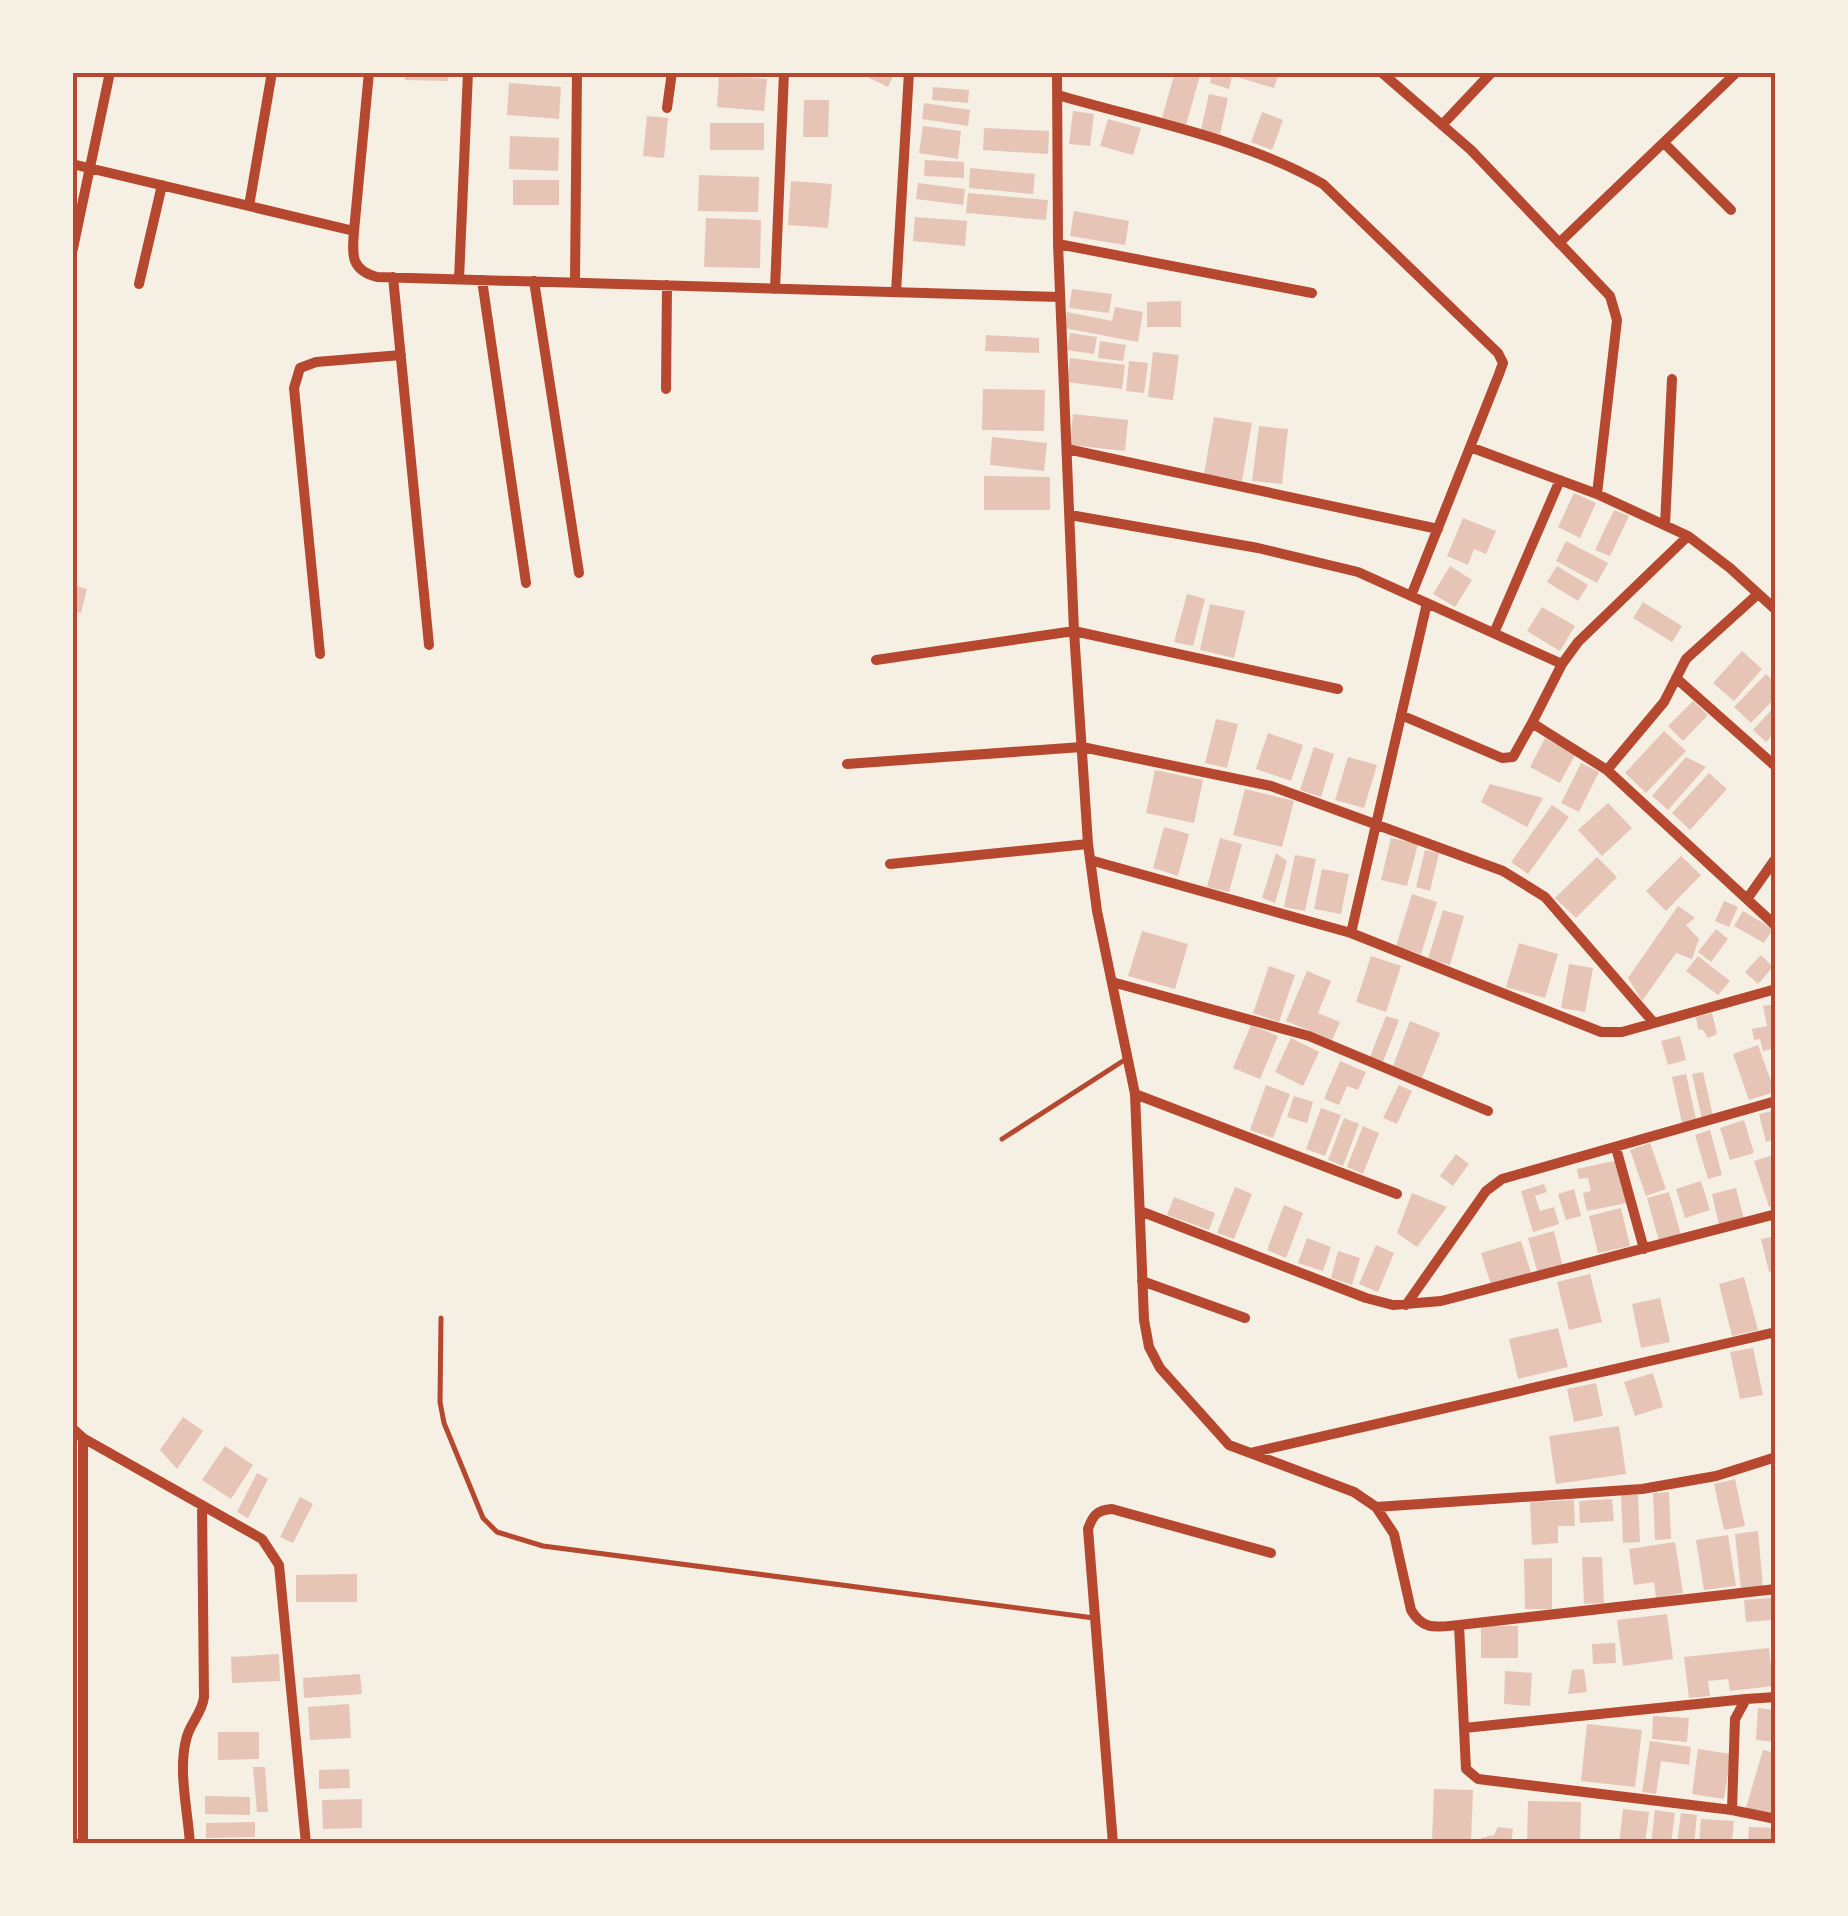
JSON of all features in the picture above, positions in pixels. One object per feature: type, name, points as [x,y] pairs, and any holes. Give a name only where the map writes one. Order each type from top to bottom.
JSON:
[{"type":"street","points":[[72,254],[110,72]]},
{"type":"street","points":[[249,206],[272,72]]},
{"type":"street","points":[[370,72],[352,255],[355,266],[364,273],[1060,297]]},
{"type":"street","points":[[459,279],[468,72]]},
{"type":"street","points":[[575,282],[576,72]]},
{"type":"street","points":[[667,108],[672,72]]},
{"type":"street","points":[[776,288],[784,72]]},
{"type":"street","points":[[896,292],[909,72]]},
{"type":"street","points":[[1058,72],[1060,297],[1074,631],[1088,844],[1135,1094],[1142,1281],[1149,1347],[1160,1368],[1228,1445],[1354,1492],[1376,1507],[1394,1534],[1411,1610],[1417,1621],[1430,1628],[1776,1589]]},
{"type":"street","points":[[1381,72],[1472,150],[1615,305],[1617,320],[1597,494]]},
{"type":"street","points":[[1442,125],[1492,72]]},
{"type":"street","points":[[1560,244],[1737,72]]},
{"type":"street","points":[[1058,95],[1244,148],[1293,167],[1323,184],[1498,353],[1503,363],[1411,596]]},
{"type":"street","points":[[1664,143],[1730,210]]},
{"type":"street","points":[[72,164],[354,232]]},
{"type":"street","points":[[140,284],[162,185]]},
{"type":"street","points":[[1058,244],[1312,293]]},
{"type":"street","points":[[393,277],[429,646]]},
{"type":"street","points":[[482,280],[526,583]]},
{"type":"street","points":[[534,281],[579,573]]},
{"type":"street","points":[[666,389],[668,285]]},
{"type":"street","points":[[320,654],[294,388],[296,376],[300,368],[316,362],[401,355]]},
{"type":"street","points":[[1665,525],[1672,379]]},
{"type":"street","points":[[1470,447],[1597,494],[1688,536],[1776,610]]},
{"type":"street","points":[[1067,449],[1438,528]]},
{"type":"street","points":[[1494,633],[1560,480]]},
{"type":"street","points":[[1070,515],[1316,560],[1358,572],[1562,664]]},
{"type":"street","points":[[1401,715],[1502,758],[1513,758],[1562,664],[1598,620],[1688,536]]},
{"type":"street","points":[[1607,770],[1664,702],[1686,658],[1758,594]]},
{"type":"street","points":[[1351,932],[1427,603]]},
{"type":"street","points":[[876,660],[1074,631],[1338,689]]},
{"type":"street","points":[[1676,678],[1774,766]]},
{"type":"street","points":[[1532,723],[1607,770],[1776,926]]},
{"type":"street","points":[[847,764],[1082,747],[1271,786],[1504,870],[1545,897],[1654,1023]]},
{"type":"street","points":[[890,864],[1088,844]]},
{"type":"street","points":[[1747,900],[1776,858]]},
{"type":"street","points":[[1090,860],[1351,932],[1601,1032],[1622,1032],[1776,988]]},
{"type":"street","points":[[1112,982],[1309,1036],[1488,1111]]},
{"type":"street","points":[[1135,1094],[1397,1194]]},
{"type":"street","points":[[1406,1305],[1486,1191],[1502,1180],[1776,1101]]},
{"type":"street","points":[[1616,1148],[1644,1249]]},
{"type":"street","points":[[1140,1212],[1366,1298],[1406,1305],[1441,1301],[1776,1214]]},
{"type":"street","points":[[1142,1281],[1245,1318]]},
{"type":"street","points":[[1248,1454],[1776,1332]]},
{"type":"street","points":[[72,1428],[83,1438],[262,1539],[279,1565],[306,1844]]},
{"type":"street","points":[[83,1438],[78,1502],[78,1749],[83,1844]]},
{"type":"street","points":[[1376,1507],[1642,1489],[1716,1476],[1776,1457]]},
{"type":"street","points":[[190,1844],[184,1754],[186,1738],[203,1708],[204,1697],[202,1504]]},
{"type":"street","points":[[1113,1844],[1088,1529],[1092,1517],[1100,1510],[1112,1509],[1271,1553]]},
{"type":"street","points":[[1459,1625],[1466,1769],[1478,1779],[1732,1810],[1776,1819]]},
{"type":"street","points":[[1464,1728],[1776,1697]]},
{"type":"street","points":[[1732,1810],[1735,1719],[1746,1699]]},
{"type":"lane","points":[[1002,1139],[1128,1058]]},
{"type":"lane","points":[[441,1318],[440,1402],[444,1423],[483,1518],[497,1532],[543,1546],[1095,1618]]},
{"type":"building","points":[[405,72],[449,72],[448,81],[405,80]]},
{"type":"building","points":[[857,72],[895,72],[888,87]]},
{"type":"building","points":[[1175,72],[1201,72],[1186,125],[1162,118]]},
{"type":"building","points":[[1212,72],[1233,72],[1229,89],[1210,83]]},
{"type":"building","points":[[1238,72],[1279,72],[1274,88],[1237,77]]},
{"type":"building","points":[[719,75],[767,79],[764,111],[717,107]]},
{"type":"building","points":[[509,83],[561,87],[559,119],[507,115]]},
{"type":"building","points":[[933,87],[969,90],[968,103],[932,100]]},
{"type":"building","points":[[1209,94],[1228,98],[1220,134],[1201,130]]},
{"type":"building","points":[[804,100],[829,100],[828,137],[803,137]]},
{"type":"building","points":[[924,103],[970,110],[968,126],[922,119]]},
{"type":"building","points":[[1073,111],[1094,114],[1090,146],[1069,144]]},
{"type":"building","points":[[1262,112],[1283,120],[1272,150],[1251,142]]},
{"type":"building","points":[[647,116],[668,118],[664,158],[643,156]]},
{"type":"building","points":[[1108,119],[1141,128],[1133,155],[1100,146]]},
{"type":"building","points":[[710,123],[764,123],[764,150],[710,150]]},
{"type":"building","points":[[923,126],[961,131],[958,159],[919,153]]},
{"type":"building","points":[[984,128],[1049,131],[1048,154],[983,150]]},
{"type":"building","points":[[510,136],[559,138],[558,171],[509,169]]},
{"type":"building","points":[[925,160],[964,162],[964,178],[924,176]]},
{"type":"building","points":[[970,168],[1035,174],[1033,194],[969,188]]},
{"type":"building","points":[[699,175],[759,177],[758,212],[698,211]]},
{"type":"building","points":[[513,180],[559,180],[559,205],[513,205]]},
{"type":"building","points":[[791,181],[832,184],[828,228],[788,225]]},
{"type":"building","points":[[918,183],[965,189],[963,205],[916,199]]},
{"type":"building","points":[[968,193],[1048,200],[1046,220],[966,213]]},
{"type":"building","points":[[1074,211],[1129,221],[1125,245],[1070,236]]},
{"type":"building","points":[[915,217],[967,221],[965,246],[913,241]]},
{"type":"building","points":[[706,218],[761,220],[760,268],[704,267]]},
{"type":"building","points":[[1072,289],[1112,294],[1109,313],[1069,308]]},
{"type":"building","points":[[1181,301],[1181,327],[1147,327],[1147,302]]},
{"type":"building","points":[[1115,307],[1143,312],[1138,342],[1064,328],[1067,312],[1112,321]]},
{"type":"building","points":[[1070,333],[1097,337],[1094,354],[1067,350]]},
{"type":"building","points":[[986,335],[1039,338],[1039,353],[985,351]]},
{"type":"building","points":[[1100,341],[1126,345],[1123,361],[1098,358]]},
{"type":"building","points":[[1153,352],[1179,355],[1173,400],[1148,397]]},
{"type":"building","points":[[1070,358],[1125,365],[1122,389],[1067,382]]},
{"type":"building","points":[[1129,361],[1148,363],[1144,393],[1126,391]]},
{"type":"building","points":[[983,389],[1045,390],[1044,431],[982,430]]},
{"type":"building","points":[[1073,414],[1128,420],[1125,451],[1070,445]]},
{"type":"building","points":[[1214,417],[1252,423],[1242,481],[1204,474]]},
{"type":"building","points":[[1259,426],[1288,429],[1282,484],[1252,481]]},
{"type":"building","points":[[992,437],[1047,443],[1044,471],[990,465]]},
{"type":"building","points":[[984,476],[1050,477],[1050,510],[984,510]]},
{"type":"building","points":[[1574,493],[1596,503],[1580,538],[1558,527]]},
{"type":"building","points":[[1614,510],[1629,516],[1610,556],[1595,550]]},
{"type":"building","points":[[1463,518],[1496,531],[1486,554],[1474,549],[1468,565],[1447,556]]},
{"type":"building","points":[[1566,541],[1608,563],[1597,583],[1556,561]]},
{"type":"building","points":[[1450,566],[1472,580],[1455,607],[1433,594]]},
{"type":"building","points":[[1557,566],[1588,585],[1578,601],[1547,582]]},
{"type":"building","points":[[72,585],[87,589],[81,613],[72,611]]},
{"type":"building","points":[[1187,594],[1205,599],[1193,646],[1174,642]]},
{"type":"building","points":[[1643,602],[1682,626],[1672,642],[1633,618]]},
{"type":"building","points":[[1210,604],[1245,611],[1234,658],[1200,650]]},
{"type":"building","points":[[1542,607],[1575,626],[1560,651],[1527,631]]},
{"type":"building","points":[[1742,651],[1762,669],[1734,701],[1713,683]]},
{"type":"building","points":[[1766,674],[1776,683],[1776,697],[1751,723],[1734,707]]},
{"type":"building","points":[[1693,701],[1708,715],[1683,741],[1668,726]]},
{"type":"building","points":[[1776,705],[1776,731],[1766,742],[1753,730]]},
{"type":"building","points":[[1216,719],[1238,724],[1227,768],[1205,763]]},
{"type":"building","points":[[1664,731],[1686,751],[1646,793],[1625,773]]},
{"type":"building","points":[[1268,733],[1303,745],[1291,781],[1256,769]]},
{"type":"building","points":[[1545,738],[1575,755],[1560,783],[1530,767]]},
{"type":"building","points":[[1314,747],[1334,754],[1321,797],[1300,790]]},
{"type":"building","points":[[1348,757],[1377,765],[1364,808],[1335,800]]},
{"type":"building","points":[[1686,757],[1706,767],[1668,810],[1652,796]]},
{"type":"building","points":[[1581,763],[1599,772],[1579,812],[1561,803]]},
{"type":"building","points":[[1155,770],[1203,780],[1194,823],[1146,813]]},
{"type":"building","points":[[1709,773],[1727,789],[1690,830],[1672,813]]},
{"type":"building","points":[[1490,784],[1543,798],[1527,827],[1481,802]]},
{"type":"building","points":[[1245,789],[1294,801],[1282,847],[1233,835]]},
{"type":"building","points":[[1608,803],[1632,828],[1602,856],[1578,830]]},
{"type":"building","points":[[1552,805],[1569,817],[1528,874],[1511,862]]},
{"type":"building","points":[[1164,827],[1189,834],[1178,876],[1153,868]]},
{"type":"building","points":[[1220,838],[1242,844],[1229,892],[1207,887]]},
{"type":"building","points":[[1391,838],[1418,844],[1407,886],[1381,880]]},
{"type":"building","points":[[1425,850],[1439,853],[1430,891],[1416,887]]},
{"type":"building","points":[[1276,853],[1287,861],[1275,903],[1262,898]]},
{"type":"building","points":[[1295,855],[1316,859],[1305,911],[1284,907]]},
{"type":"building","points":[[1681,856],[1701,875],[1666,911],[1646,891]]},
{"type":"building","points":[[1597,857],[1617,877],[1576,918],[1555,898]]},
{"type":"building","points":[[1322,869],[1349,874],[1341,914],[1314,909]]},
{"type":"building","points":[[1412,894],[1437,902],[1421,954],[1396,946]]},
{"type":"building","points":[[1724,901],[1738,907],[1729,927],[1715,921]]},
{"type":"building","points":[[1678,906],[1695,918],[1686,925],[1699,939],[1692,959],[1676,953],[1642,1001],[1628,978]]},
{"type":"building","points":[[1443,910],[1464,916],[1450,965],[1428,959]]},
{"type":"building","points":[[1743,911],[1773,929],[1764,943],[1734,926]]},
{"type":"building","points":[[1716,929],[1728,939],[1711,962],[1698,952]]},
{"type":"building","points":[[1142,931],[1188,944],[1175,989],[1128,976]]},
{"type":"building","points":[[1519,943],[1558,954],[1545,998],[1506,987]]},
{"type":"building","points":[[1761,955],[1773,967],[1758,984],[1745,972]]},
{"type":"building","points":[[1371,956],[1401,966],[1386,1012],[1356,1002]]},
{"type":"building","points":[[1698,956],[1730,981],[1718,995],[1686,971]]},
{"type":"building","points":[[1569,964],[1593,968],[1585,1012],[1561,1008]]},
{"type":"building","points":[[1269,966],[1295,975],[1279,1022],[1253,1013]]},
{"type":"building","points":[[1307,971],[1331,981],[1318,1013],[1340,1022],[1332,1040],[1286,1021]]},
{"type":"building","points":[[1776,1004],[1776,1048],[1763,1051],[1760,1039],[1754,1040],[1752,1029],[1767,1026],[1763,1006]]},
{"type":"building","points":[[1712,1013],[1717,1034],[1708,1038],[1698,1029],[1696,1017]]},
{"type":"building","points":[[1386,1016],[1399,1020],[1383,1062],[1370,1057]]},
{"type":"building","points":[[1410,1021],[1440,1033],[1422,1078],[1393,1066]]},
{"type":"building","points":[[1251,1025],[1278,1036],[1260,1079],[1233,1068]]},
{"type":"building","points":[[1680,1036],[1686,1060],[1668,1065],[1661,1041]]},
{"type":"building","points":[[1291,1038],[1319,1052],[1303,1086],[1275,1072]]},
{"type":"building","points":[[1758,1045],[1775,1092],[1749,1100],[1733,1054]]},
{"type":"building","points":[[1340,1061],[1366,1072],[1358,1090],[1347,1086],[1339,1105],[1324,1099]]},
{"type":"building","points":[[1703,1072],[1713,1116],[1702,1119],[1692,1074]]},
{"type":"building","points":[[1686,1074],[1696,1119],[1682,1123],[1672,1077]]},
{"type":"building","points":[[1266,1085],[1290,1094],[1273,1138],[1250,1130]]},
{"type":"building","points":[[1399,1085],[1412,1091],[1397,1124],[1383,1118]]},
{"type":"building","points":[[1294,1096],[1313,1102],[1307,1123],[1287,1117]]},
{"type":"building","points":[[1321,1108],[1341,1115],[1325,1156],[1306,1149]]},
{"type":"building","points":[[1776,1110],[1776,1139],[1766,1142],[1759,1114]]},
{"type":"building","points":[[1344,1118],[1359,1124],[1343,1166],[1328,1160]]},
{"type":"building","points":[[1744,1120],[1754,1153],[1730,1160],[1720,1128]]},
{"type":"building","points":[[1363,1126],[1379,1133],[1363,1174],[1347,1167]]},
{"type":"building","points":[[1710,1130],[1722,1175],[1708,1179],[1695,1135]]},
{"type":"building","points":[[1650,1143],[1666,1189],[1646,1196],[1630,1150]]},
{"type":"building","points":[[1456,1154],[1469,1164],[1453,1186],[1440,1176]]},
{"type":"building","points":[[1776,1154],[1776,1205],[1769,1207],[1754,1161]]},
{"type":"building","points":[[1618,1160],[1627,1203],[1587,1211],[1583,1193],[1591,1191],[1588,1178],[1579,1179],[1577,1169]]},
{"type":"building","points":[[1701,1181],[1710,1210],[1685,1218],[1676,1189]]},
{"type":"building","points":[[1544,1184],[1547,1192],[1535,1196],[1540,1211],[1554,1207],[1559,1224],[1533,1232],[1521,1191]]},
{"type":"building","points":[[1235,1187],[1252,1194],[1234,1239],[1217,1233]]},
{"type":"building","points":[[1736,1188],[1744,1219],[1719,1225],[1712,1194]]},
{"type":"building","points":[[1574,1189],[1581,1216],[1566,1220],[1558,1194]]},
{"type":"building","points":[[1669,1192],[1681,1235],[1659,1241],[1647,1198]]},
{"type":"building","points":[[1412,1193],[1447,1207],[1417,1247],[1397,1233]]},
{"type":"building","points":[[1174,1197],[1215,1213],[1209,1230],[1167,1215]]},
{"type":"building","points":[[1284,1205],[1303,1213],[1286,1258],[1267,1250]]},
{"type":"building","points":[[1621,1208],[1630,1246],[1598,1253],[1589,1216]]},
{"type":"building","points":[[1554,1231],[1563,1267],[1538,1274],[1528,1238]]},
{"type":"building","points":[[1776,1236],[1776,1270],[1769,1272],[1761,1239]]},
{"type":"building","points":[[1307,1238],[1331,1247],[1323,1271],[1298,1263]]},
{"type":"building","points":[[1521,1241],[1531,1273],[1491,1285],[1481,1253]]},
{"type":"building","points":[[1376,1245],[1394,1253],[1378,1292],[1359,1284]]},
{"type":"building","points":[[1338,1251],[1360,1258],[1352,1285],[1331,1278]]},
{"type":"building","points":[[1590,1274],[1602,1322],[1569,1330],[1557,1282]]},
{"type":"building","points":[[1744,1277],[1758,1330],[1732,1336],[1719,1284]]},
{"type":"building","points":[[1660,1298],[1670,1342],[1641,1348],[1632,1304]]},
{"type":"building","points":[[1558,1328],[1568,1367],[1518,1379],[1509,1339]]},
{"type":"building","points":[[1753,1348],[1763,1395],[1740,1399],[1730,1352]]},
{"type":"building","points":[[1653,1373],[1663,1407],[1635,1416],[1624,1382]]},
{"type":"building","points":[[1596,1383],[1603,1416],[1574,1422],[1567,1389]]},
{"type":"building","points":[[183,1417],[203,1431],[177,1469],[160,1450]]},
{"type":"building","points":[[1619,1426],[1626,1474],[1556,1484],[1549,1436]]},
{"type":"building","points":[[225,1446],[253,1465],[231,1499],[202,1480]]},
{"type":"building","points":[[257,1473],[268,1479],[248,1518],[237,1512]]},
{"type":"building","points":[[1735,1479],[1745,1526],[1724,1530],[1714,1484]]},
{"type":"building","points":[[1669,1492],[1671,1539],[1655,1540],[1653,1493]]},
{"type":"building","points":[[1621,1495],[1638,1495],[1640,1542],[1623,1543]]},
{"type":"building","points":[[300,1497],[313,1504],[293,1543],[280,1537]]},
{"type":"building","points":[[1612,1499],[1614,1521],[1580,1523],[1579,1501]]},
{"type":"building","points":[[1574,1500],[1575,1526],[1558,1526],[1558,1543],[1532,1545],[1530,1502]]},
{"type":"building","points":[[1758,1531],[1763,1587],[1741,1589],[1735,1534]]},
{"type":"building","points":[[1728,1535],[1736,1586],[1704,1590],[1696,1540]]},
{"type":"building","points":[[1675,1542],[1683,1593],[1656,1598],[1654,1582],[1634,1585],[1629,1549]]},
{"type":"building","points":[[1582,1557],[1602,1557],[1604,1603],[1584,1604]]},
{"type":"building","points":[[1552,1558],[1552,1609],[1525,1609],[1524,1559]]},
{"type":"building","points":[[357,1574],[357,1602],[296,1602],[296,1575]]},
{"type":"building","points":[[1772,1598],[1773,1620],[1746,1622],[1744,1600]]},
{"type":"building","points":[[1667,1614],[1673,1659],[1623,1666],[1617,1620]]},
{"type":"building","points":[[1481,1626],[1518,1626],[1518,1658],[1481,1658]]},
{"type":"building","points":[[1615,1643],[1616,1663],[1593,1664],[1592,1644]]},
{"type":"building","points":[[1769,1648],[1773,1686],[1730,1691],[1728,1679],[1708,1681],[1710,1696],[1689,1698],[1684,1657]]},
{"type":"building","points":[[279,1654],[280,1681],[232,1683],[231,1657]]},
{"type":"building","points":[[1584,1669],[1587,1692],[1568,1694],[1572,1670]]},
{"type":"building","points":[[1505,1671],[1532,1673],[1530,1706],[1504,1704]]},
{"type":"building","points":[[360,1674],[362,1694],[304,1698],[303,1678]]},
{"type":"building","points":[[349,1704],[351,1738],[310,1740],[308,1707]]},
{"type":"building","points":[[1758,1708],[1776,1710],[1776,1742],[1756,1740]]},
{"type":"building","points":[[1653,1716],[1689,1718],[1687,1742],[1652,1739]]},
{"type":"building","points":[[1587,1724],[1642,1730],[1635,1787],[1581,1781]]},
{"type":"building","points":[[218,1732],[259,1732],[259,1759],[218,1760]]},
{"type":"building","points":[[1650,1741],[1691,1747],[1689,1765],[1661,1761],[1656,1794],[1642,1792]]},
{"type":"building","points":[[1698,1749],[1731,1754],[1724,1799],[1692,1794]]},
{"type":"building","points":[[1763,1750],[1776,1753],[1773,1816],[1746,1808]]},
{"type":"building","points":[[253,1767],[265,1767],[268,1812],[257,1812]]},
{"type":"building","points":[[349,1769],[350,1788],[319,1789],[319,1770]]},
{"type":"building","points":[[1434,1789],[1473,1790],[1471,1842],[1432,1841]]},
{"type":"building","points":[[205,1796],[250,1797],[250,1815],[205,1814]]},
{"type":"building","points":[[362,1799],[362,1828],[323,1829],[322,1800]]},
{"type":"building","points":[[1528,1801],[1581,1802],[1580,1844],[1527,1844]]},
{"type":"building","points":[[1623,1809],[1649,1812],[1645,1844],[1619,1844]]},
{"type":"building","points":[[1655,1810],[1675,1813],[1671,1844],[1651,1844]]},
{"type":"building","points":[[1681,1813],[1697,1815],[1694,1844],[1677,1844]]},
{"type":"building","points":[[1701,1819],[1734,1821],[1732,1842],[1699,1844]]},
{"type":"building","points":[[255,1822],[255,1837],[206,1838],[206,1823]]},
{"type":"building","points":[[1498,1827],[1513,1829],[1511,1844],[1480,1844],[1481,1838],[1494,1835]]},
{"type":"building","points":[[1749,1827],[1776,1828],[1776,1844],[1748,1844]]}]
